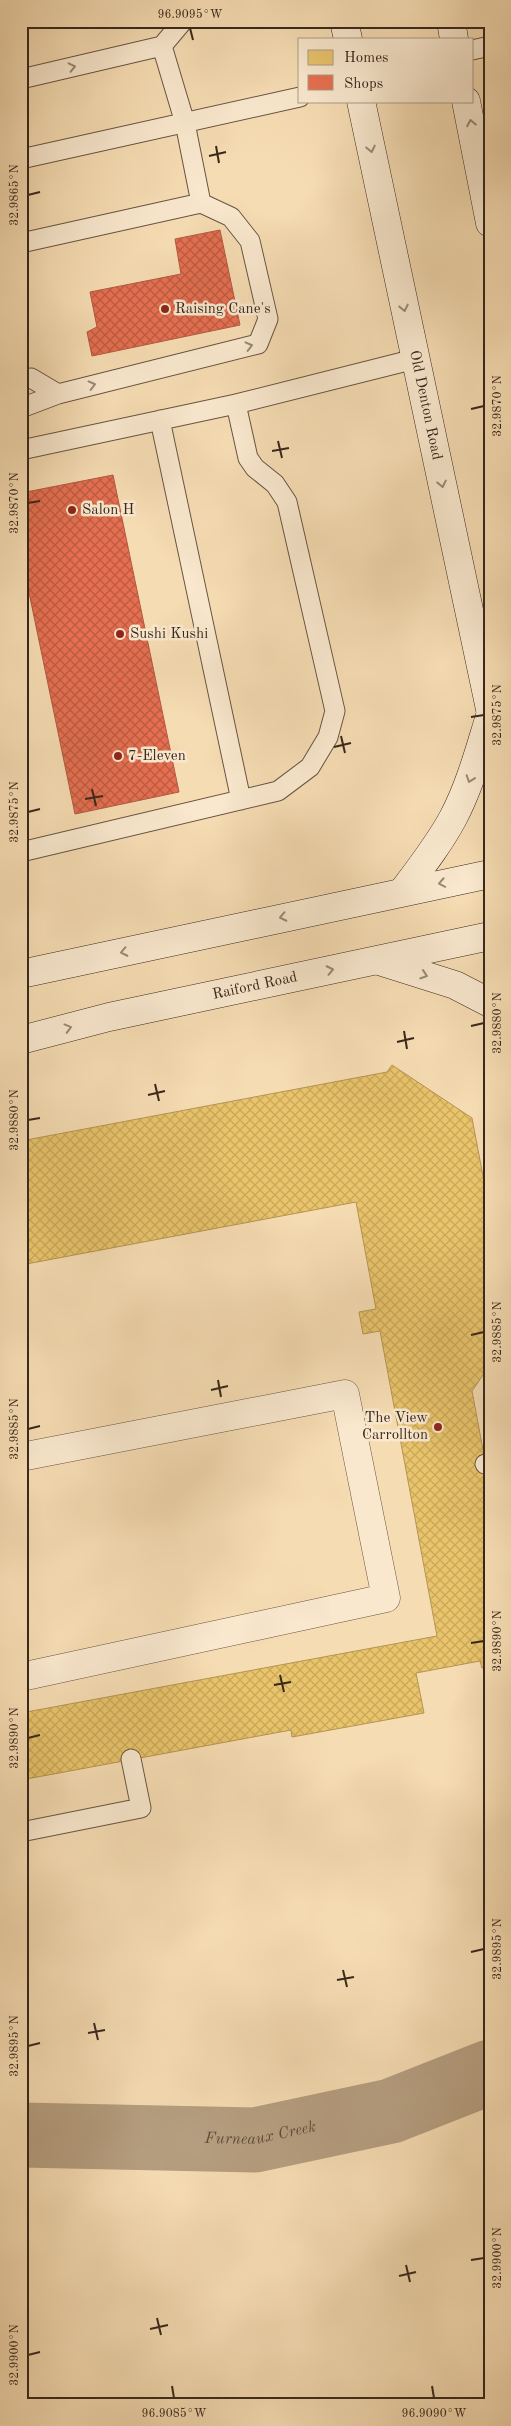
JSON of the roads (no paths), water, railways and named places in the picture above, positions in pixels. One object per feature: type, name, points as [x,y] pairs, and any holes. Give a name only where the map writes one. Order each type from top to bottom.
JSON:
[{"type":"street","points":[[344,21],[348,38]]},
{"type":"street","points":[[451,21],[454,38]]},
{"type":"street","name":"Old Denton Road","points":[[360,102],[490,709]]},
{"type":"street","points":[[466,102],[490,223]]},
{"type":"street","points":[[403,891],[434,850],[453,818],[469,783],[490,716]]},
{"type":"street","points":[[21,974],[403,891],[490,874]]},
{"type":"street","name":"Raiford Road","points":[[21,1040],[109,1017],[490,936]]},
{"type":"street","points":[[377,960],[455,985],[490,1003]]},
{"type":"street","points":[[21,1457],[344,1394],[386,1598],[21,1678]]},
{"type":"lane","points":[[23,78],[162,46],[183,21]]},
{"type":"lane","points":[[162,46],[185,123],[201,203]]},
{"type":"lane","points":[[474,50],[490,46]]},
{"type":"lane","points":[[21,159],[298,98]]},
{"type":"lane","points":[[21,243],[201,203],[231,217],[250,240],[268,320],[258,344],[58,394],[21,408]]},
{"type":"lane","points":[[21,450],[236,404],[415,358]]},
{"type":"lane","points":[[31,378],[58,394]]},
{"type":"lane","points":[[21,852],[278,791],[310,766],[328,737],[335,711],[287,502],[276,484],[255,468],[248,458],[236,404]]},
{"type":"lane","points":[[160,420],[241,800]]},
{"type":"lane","points":[[21,1832],[141,1808],[132,1759]]},
{"type":"waterway","name":"Furneaux Creek","points":[[21,2135],[255,2140],[391,2111],[490,2072]]},
{"type":"place","name":"Raising Cane's","points":[[165,309]]},
{"type":"place","name":"Salon H","points":[[72,510]]},
{"type":"place","name":"Sushi Kushi","points":[[120,634]]},
{"type":"place","name":"7-Eleven","points":[[118,756]]},
{"type":"place","name":"The View Carrollton","points":[[438,1427]]}]
